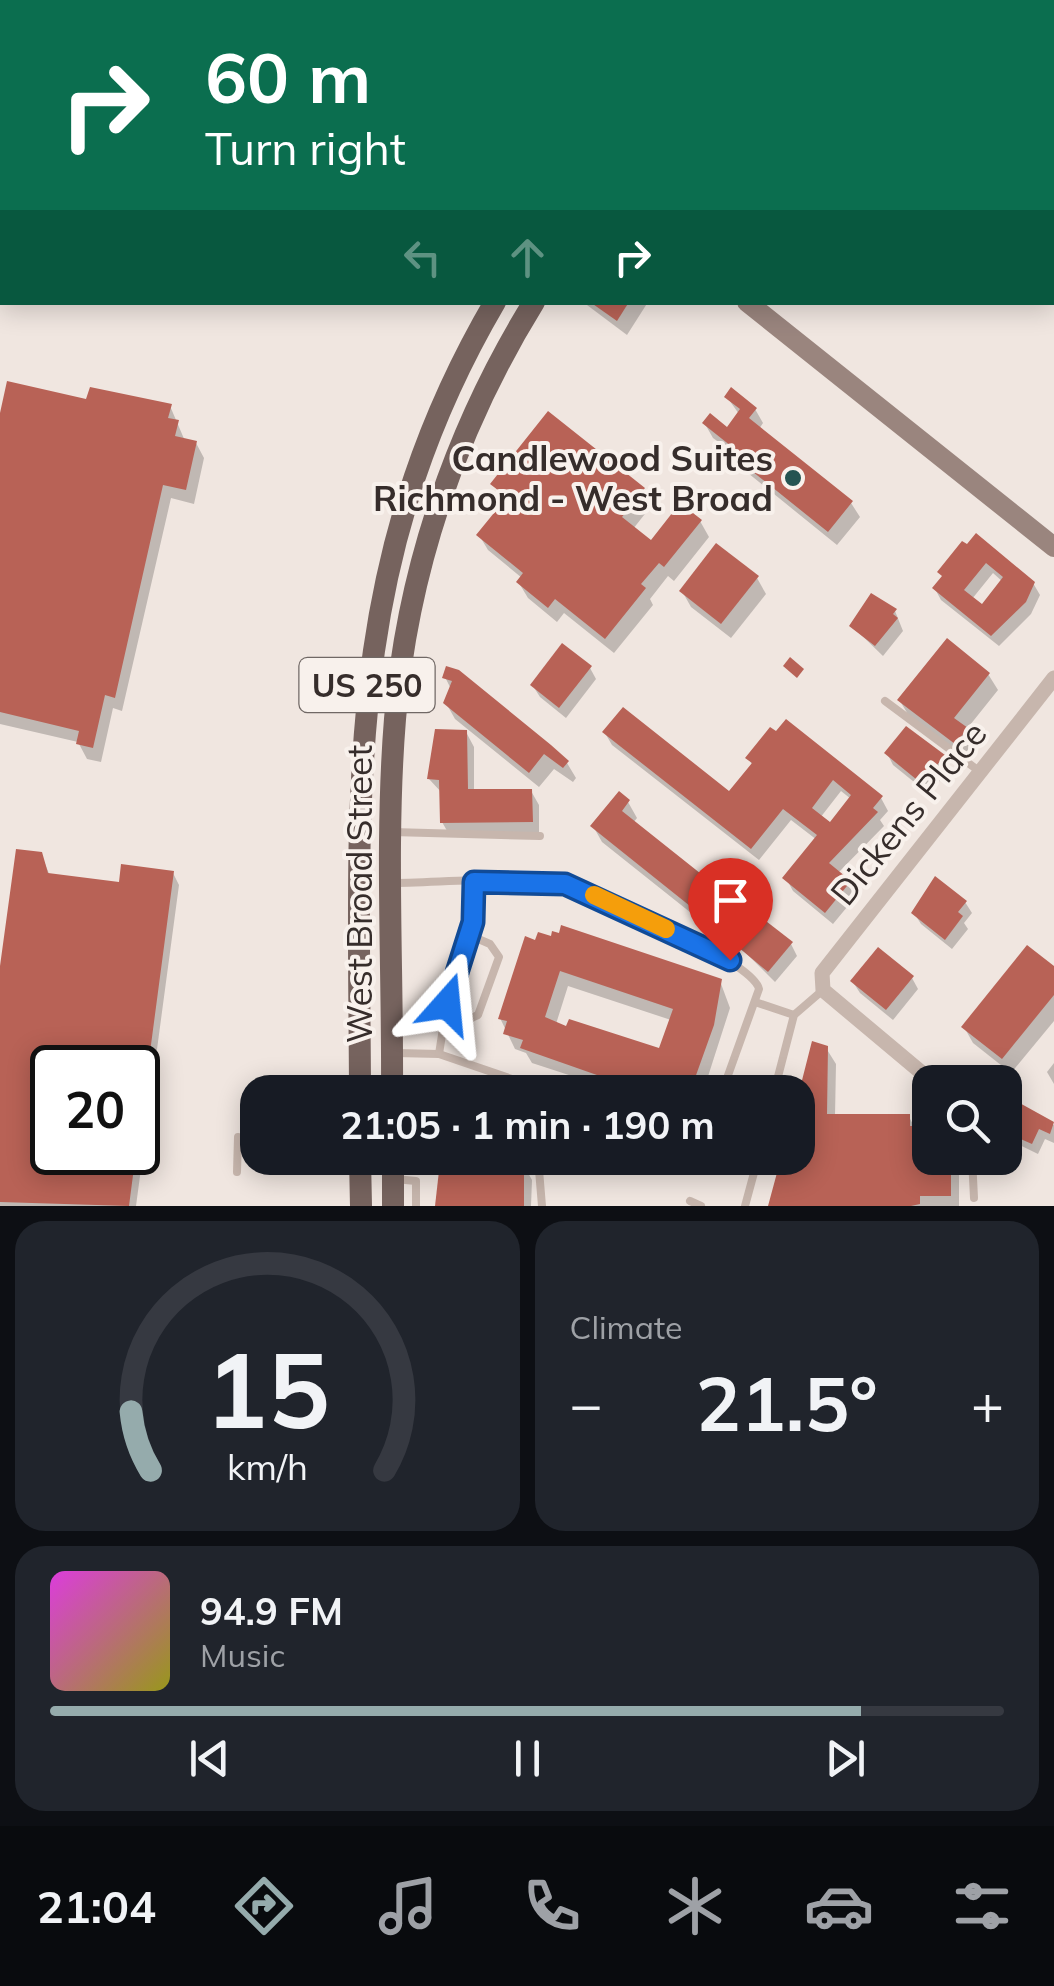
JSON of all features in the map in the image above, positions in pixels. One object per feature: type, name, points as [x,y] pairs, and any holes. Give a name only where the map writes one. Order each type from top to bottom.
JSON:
[{"type":"main road","name":"West Broad Street","points":[[360,1075],[360,883],[365,704],[372,638],[392,548],[435,423],[494,305]]},
{"type":"main road","name":"West Broad Street","points":[[392,1075],[392,832],[397,700],[424,556],[472,420],[532,305]]},
{"type":"main road","points":[[750,305],[1054,548]]},
{"type":"main road","points":[[360,883],[392,883]]},
{"type":"main road","points":[[360,1175],[361,1206]]},
{"type":"main road","points":[[393,1175],[393,1206]]},
{"type":"street","name":"Dickens Place","points":[[824,990],[820,979],[827,963],[1054,678]]},
{"type":"street","points":[[824,990],[912,1065]]},
{"type":"lane","points":[[392,548],[424,556]]},
{"type":"lane","points":[[885,701],[979,771]]},
{"type":"lane","points":[[392,832],[540,836]]},
{"type":"lane","points":[[439,1054],[476,906],[474,882]]},
{"type":"lane","points":[[392,883],[555,882],[619,906],[730,960],[757,981],[754,1002],[728,1075]]},
{"type":"lane","points":[[446,1018],[469,1019],[478,1015],[499,957],[490,944],[469,935]]},
{"type":"lane","points":[[778,1075],[794,1015],[824,990]]},
{"type":"lane","points":[[754,1002],[794,1015]]},
{"type":"lane","points":[[392,1052],[439,1054],[500,1075]]},
{"type":"lane","points":[[237,1172],[238,1137]]},
{"type":"lane","points":[[405,1175],[416,1181],[416,1206]]},
{"type":"lane","points":[[539,1175],[542,1206]]},
{"type":"lane","points":[[745,1206],[753,1175]]},
{"type":"lane","points":[[973,1175],[974,1198]]},
{"type":"lane","points":[[690,1201],[700,1206]]},
{"type":"building","points":[[594,305],[627,305],[617,321]]},
{"type":"building","points":[[7,381],[86,399],[90,387],[172,404],[168,418],[179,420],[175,436],[197,441],[186,490],[163,485],[115,698],[105,695],[93,748],[76,744],[79,731],[0,712],[0,413]]},
{"type":"building","name":"Candlewood Suites Richmond - West Broad","points":[[731,387],[757,408],[749,418],[853,501],[828,532],[732,455],[736,450],[702,423],[710,413],[727,427],[740,409],[724,397]]},
{"type":"building","points":[[548,411],[645,488],[622,517],[651,540],[680,503],[702,520],[664,567],[659,563],[641,584],[646,588],[605,639],[555,599],[548,608],[516,582],[523,573],[476,535],[507,497],[490,484]]},
{"type":"building","points":[[976,533],[1035,582],[1026,602],[991,636],[932,588],[942,576],[937,572],[962,541],[967,544]],"holes":[[[986,563],[1003,577],[982,604],[964,590]]]},
{"type":"building","points":[[716,543],[759,576],[721,624],[679,591]]},
{"type":"building","points":[[871,593],[897,609],[893,614],[898,618],[875,646],[849,626]]},
{"type":"building","points":[[947,638],[990,673],[954,718],[968,728],[955,744],[897,700]]},
{"type":"building","points":[[562,643],[592,666],[559,708],[530,685]]},
{"type":"building","points":[[790,657],[804,669],[797,678],[783,666]]},
{"type":"building","points":[[446,666],[459,670],[569,761],[563,768],[544,754],[529,773],[443,703],[452,681],[442,678]]},
{"type":"building","points":[[623,707],[729,791],[752,763],[745,758],[770,727],[776,731],[786,719],[883,796],[873,808],[878,812],[829,863],[851,881],[825,913],[782,878],[817,835],[783,809],[751,849],[602,732]],"holes":[[[833,780],[851,795],[830,822],[812,808]]]},
{"type":"building","points":[[906,726],[945,755],[922,784],[884,753]]},
{"type":"building","points":[[435,729],[467,730],[468,789],[532,789],[533,822],[440,823],[439,780],[427,779]]},
{"type":"building","points":[[619,791],[630,800],[622,811],[725,893],[705,918],[590,826]]},
{"type":"building","points":[[16,849],[42,852],[48,873],[119,882],[121,864],[174,871],[151,1045],[30,1045],[30,1175],[133,1175],[129,1206],[0,1202],[0,966]]},
{"type":"building","points":[[935,876],[967,901],[958,912],[963,916],[945,940],[911,913]]},
{"type":"building","points":[[762,918],[793,942],[768,972],[738,947]]},
{"type":"building","points":[[561,925],[722,979],[714,1025],[696,1075],[597,1075],[520,1048],[523,1040],[503,1034],[507,1021],[498,1019],[525,936],[535,940],[538,932],[551,936],[552,931],[559,933]],"holes":[[[560,971],[673,1009],[659,1048],[569,1019],[566,1026],[545,1017]]]},
{"type":"building","points":[[1027,945],[1054,966],[1054,995],[1002,1059],[961,1027]]},
{"type":"building","points":[[878,947],[914,976],[886,1010],[850,981]]},
{"type":"building","points":[[812,1041],[828,1046],[827,1114],[910,1114],[912,1175],[951,1175],[951,1196],[920,1196],[920,1204],[911,1206],[768,1206],[776,1175],[815,1175],[815,1075],[803,1075]]},
{"type":"building","points":[[1022,1104],[1054,1122],[1050,1134],[1039,1129],[1032,1144],[1022,1140]]},
{"type":"building","points":[[439,1175],[524,1175],[524,1206],[435,1206]]},
{"type":"slow traffic","points":[[594,895],[666,929]]},
{"type":"place","name":"Candlewood Suites Richmond - West Broad","points":[[793,478]]},
{"type":"route","points":[[447,1004],[473,922],[474,882],[565,884],[730,960]]}]
